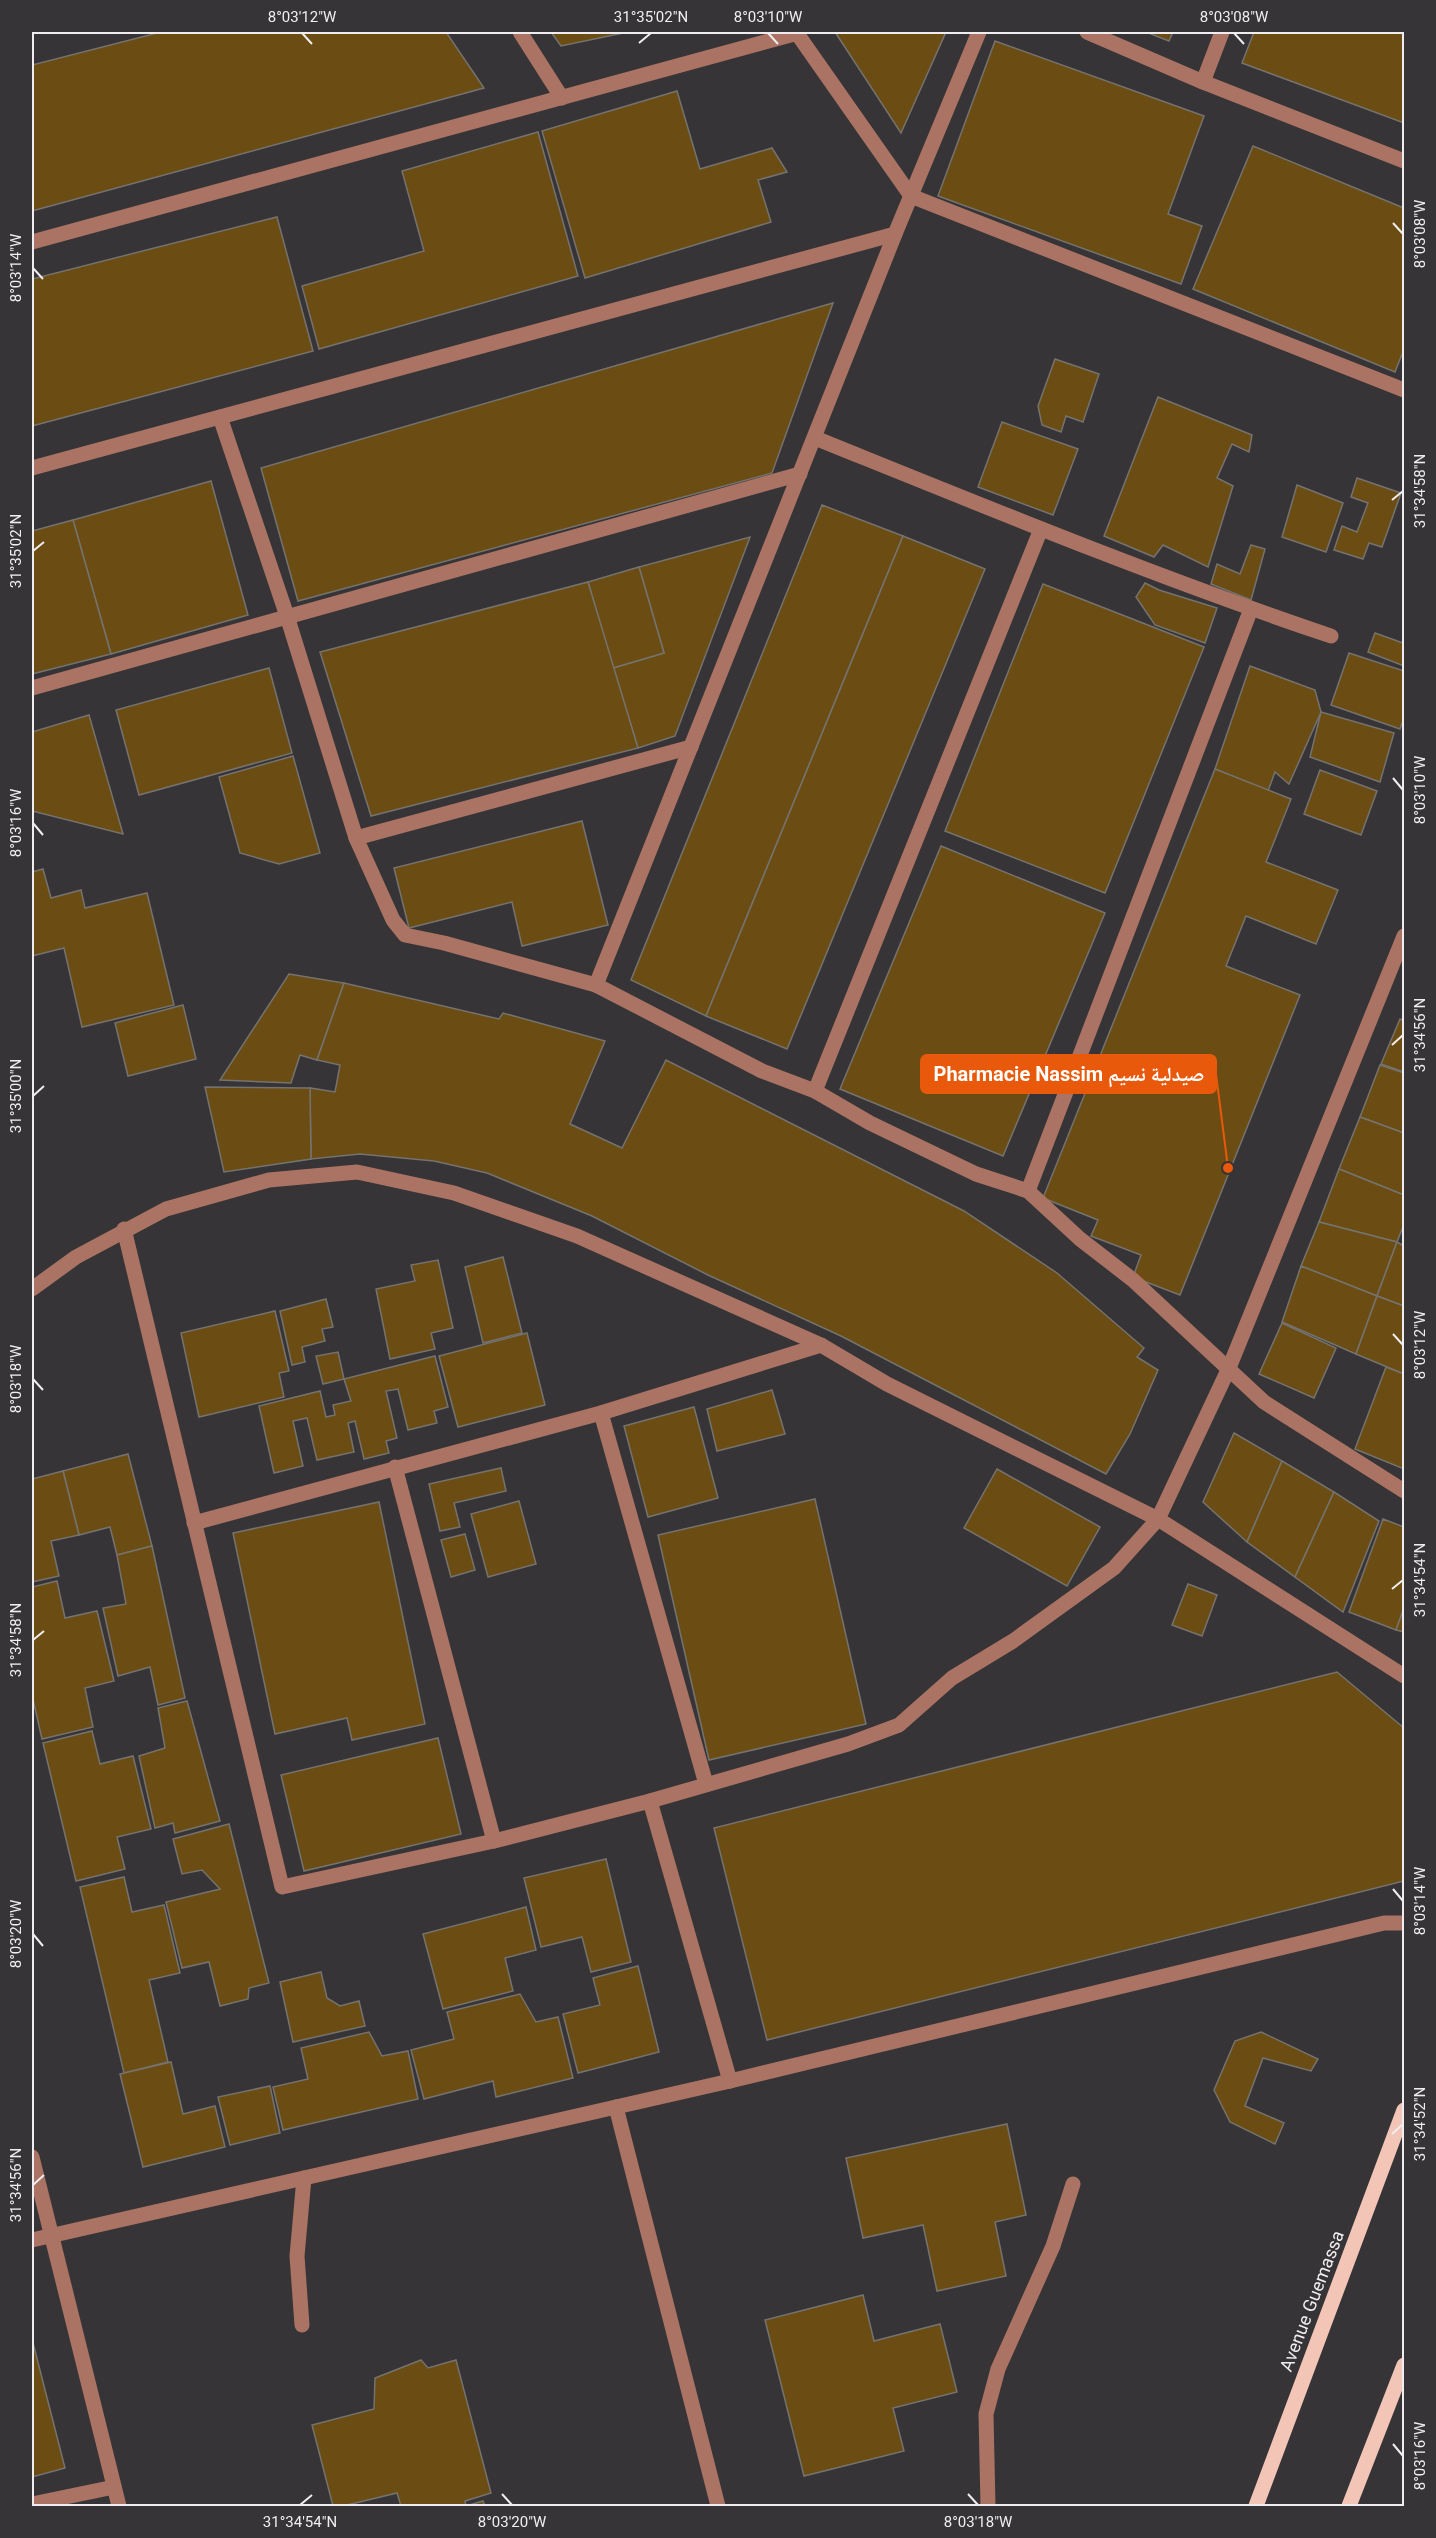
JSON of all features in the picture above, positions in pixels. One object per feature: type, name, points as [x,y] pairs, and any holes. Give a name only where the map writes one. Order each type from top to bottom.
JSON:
[{"type":"main road","name":"Avenue Guemassa","points":[[1256,2506],[1404,2110]]},
{"type":"main road","points":[[1349,2506],[1404,2365]]},
{"type":"street","points":[[520,32],[562,98]]},
{"type":"street","points":[[32,242],[797,32],[911,196],[1404,390]]},
{"type":"street","points":[[596,985],[895,234],[979,32]]},
{"type":"street","points":[[1087,32],[1203,82],[1404,161]]},
{"type":"street","points":[[1203,82],[1222,32]]},
{"type":"street","points":[[32,468],[895,234]]},
{"type":"street","points":[[220,417],[287,616],[356,838],[393,920],[405,935],[444,943],[596,985],[762,1071],[815,1091],[870,1123],[976,1174],[1028,1191],[1080,1239],[1133,1280],[1264,1402],[1404,1491]]},
{"type":"street","points":[[814,438],[1041,529],[1251,609],[1331,636]]},
{"type":"street","points":[[32,688],[800,474]]},
{"type":"street","points":[[815,1091],[1041,529]]},
{"type":"street","points":[[1028,1191],[1251,609]]},
{"type":"street","points":[[356,838],[691,747]]},
{"type":"street","points":[[124,1229],[282,1887],[494,1841],[650,1801],[848,1743],[899,1725],[952,1678],[1013,1641],[1114,1568],[1158,1519],[1229,1368],[1404,936]]},
{"type":"street","points":[[32,1289],[76,1257],[124,1229],[166,1209],[269,1180],[357,1172],[454,1193],[577,1236],[821,1345],[887,1384],[1158,1519],[1404,1676]]},
{"type":"street","points":[[194,1523],[601,1413],[821,1345]]},
{"type":"street","points":[[601,1413],[706,1784]]},
{"type":"street","points":[[395,1467],[494,1841]]},
{"type":"street","points":[[650,1801],[730,2081]]},
{"type":"street","points":[[32,2240],[730,2081],[1384,1923],[1404,1923]]},
{"type":"street","points":[[616,2107],[718,2506]]},
{"type":"street","points":[[32,2157],[118,2506]]},
{"type":"street","points":[[302,2325],[297,2256],[304,2178]]},
{"type":"street","points":[[988,2506],[986,2414],[995,2380],[1053,2246],[1073,2184]]},
{"type":"street","points":[[32,2504],[114,2487]]},
{"type":"building","points":[[161,32],[446,32],[484,88],[32,211],[32,65]]},
{"type":"building","points":[[551,32],[628,32],[561,46]]},
{"type":"building","points":[[835,32],[946,32],[901,133]]},
{"type":"building","points":[[1146,32],[1173,32],[1169,41]]},
{"type":"building","points":[[1254,32],[1404,32],[1404,123],[1242,63]]},
{"type":"building","points":[[995,41],[1204,116],[1168,214],[1202,226],[1181,284],[938,196]]},
{"type":"building","points":[[677,91],[700,169],[772,148],[787,172],[758,180],[771,222],[585,278],[542,131]]},
{"type":"building","points":[[538,132],[578,276],[319,349],[302,286],[424,251],[402,171]]},
{"type":"building","points":[[1253,146],[1404,208],[1404,349],[1395,372],[1193,289]]},
{"type":"building","points":[[277,217],[313,351],[32,426],[32,279]]},
{"type":"building","points":[[833,303],[772,473],[298,601],[261,468]]},
{"type":"building","points":[[1055,359],[1099,374],[1083,422],[1066,416],[1061,432],[1042,425],[1038,406]]},
{"type":"building","points":[[1158,397],[1252,435],[1249,452],[1232,444],[1217,478],[1233,486],[1208,567],[1163,545],[1154,557],[1104,536]]},
{"type":"building","points":[[1002,422],[1078,449],[1053,515],[978,487]]},
{"type":"building","points":[[1357,478],[1401,493],[1382,547],[1369,543],[1363,559],[1334,550],[1342,526],[1357,532],[1368,503],[1351,497]]},
{"type":"building","points":[[211,481],[248,615],[111,654],[73,520]]},
{"type":"building","points":[[1297,485],[1343,503],[1326,552],[1282,537]]},
{"type":"building","points":[[822,505],[903,536],[706,1016],[631,980]]},
{"type":"building","points":[[73,520],[111,654],[32,674],[32,531]]},
{"type":"building","points":[[903,536],[985,569],[787,1049],[706,1016]]},
{"type":"building","points":[[750,537],[675,736],[638,748],[613,668],[664,653],[639,567]]},
{"type":"building","points":[[1251,545],[1265,549],[1251,600],[1211,584],[1217,564],[1240,574]]},
{"type":"building","points":[[639,567],[664,653],[613,668],[588,582]]},
{"type":"building","points":[[588,582],[638,748],[371,816],[320,652]]},
{"type":"building","points":[[1145,583],[1159,590],[1217,608],[1205,643],[1155,625],[1136,597]]},
{"type":"building","points":[[1043,584],[1204,647],[1105,893],[945,831]]},
{"type":"building","points":[[1375,633],[1403,643],[1404,640],[1404,666],[1368,652]]},
{"type":"building","points":[[1349,653],[1404,671],[1404,717],[1400,729],[1331,705]]},
{"type":"building","points":[[1250,666],[1315,690],[1321,712],[1289,784],[1275,772],[1268,791],[1215,769]]},
{"type":"building","points":[[269,668],[292,753],[139,795],[116,710]]},
{"type":"building","points":[[1321,712],[1394,733],[1380,782],[1310,757]]},
{"type":"building","points":[[89,715],[123,834],[32,811],[32,732]]},
{"type":"building","points":[[293,756],[320,853],[279,864],[240,853],[219,777]]},
{"type":"building","points":[[1215,769],[1291,799],[1266,862],[1338,890],[1316,944],[1246,916],[1226,966],[1300,995],[1180,1295],[1133,1277],[1141,1255],[1091,1236],[1098,1220],[1043,1198]]},
{"type":"building","points":[[1320,770],[1377,791],[1361,835],[1304,814]]},
{"type":"building","points":[[582,821],[608,925],[522,946],[512,902],[409,928],[394,868]]},
{"type":"building","points":[[941,846],[1105,913],[1003,1156],[840,1089]]},
{"type":"building","points":[[43,869],[51,898],[81,890],[85,908],[147,893],[174,1005],[82,1027],[64,948],[32,956],[32,872]]},
{"type":"building","points":[[289,974],[344,983],[317,1060],[300,1055],[291,1083],[220,1080]]},
{"type":"building","points":[[344,983],[499,1019],[503,1013],[605,1041],[570,1124],[622,1148],[666,1060],[964,1211],[1057,1273],[1144,1348],[1137,1357],[1158,1370],[1130,1434],[1106,1474],[841,1336],[708,1275],[592,1216],[487,1173],[434,1161],[360,1154],[311,1159],[310,1088],[335,1092],[340,1065],[317,1060]]},
{"type":"building","points":[[183,1005],[196,1059],[128,1076],[115,1023]]},
{"type":"building","points":[[1400,1019],[1404,1021],[1404,1072],[1381,1064]]},
{"type":"building","points":[[1380,1065],[1404,1073],[1404,1133],[1360,1117]]},
{"type":"building","points":[[205,1087],[310,1088],[311,1159],[224,1172]]},
{"type":"building","points":[[1360,1117],[1404,1133],[1404,1195],[1339,1169]]},
{"type":"building","points":[[1339,1169],[1404,1195],[1404,1224],[1397,1242],[1319,1222]]},
{"type":"building","points":[[1319,1222],[1397,1242],[1377,1296],[1301,1266]]},
{"type":"building","points":[[1397,1242],[1404,1246],[1404,1306],[1377,1296]]},
{"type":"building","points":[[503,1257],[522,1333],[483,1343],[465,1267]]},
{"type":"building","points":[[438,1260],[453,1328],[431,1333],[435,1349],[390,1359],[376,1289],[415,1281],[411,1265]]},
{"type":"building","points":[[1301,1266],[1377,1296],[1356,1354],[1282,1322]]},
{"type":"building","points":[[1377,1296],[1404,1306],[1404,1374],[1356,1354]]},
{"type":"building","points":[[326,1299],[333,1327],[322,1329],[325,1341],[302,1347],[305,1362],[292,1365],[280,1311]]},
{"type":"building","points":[[275,1311],[289,1371],[279,1373],[284,1397],[199,1417],[181,1333]]},
{"type":"building","points":[[1282,1323],[1336,1348],[1314,1398],[1259,1374]]},
{"type":"building","points":[[527,1333],[545,1405],[458,1427],[439,1356]]},
{"type":"building","points":[[338,1352],[344,1379],[323,1384],[316,1356]]},
{"type":"building","points":[[435,1356],[448,1407],[434,1411],[437,1423],[408,1430],[398,1389],[386,1391],[397,1438],[386,1441],[389,1453],[364,1459],[355,1421],[348,1423],[354,1452],[317,1460],[307,1418],[293,1421],[303,1466],[274,1473],[259,1406],[320,1391],[326,1417],[335,1415],[333,1405],[351,1401],[344,1379]]},
{"type":"building","points":[[1386,1367],[1404,1374],[1404,1469],[1355,1449]]},
{"type":"building","points":[[772,1390],[785,1434],[717,1451],[707,1409]]},
{"type":"building","points":[[694,1407],[718,1498],[648,1517],[624,1426]]},
{"type":"building","points":[[1234,1433],[1282,1461],[1247,1542],[1203,1502]]},
{"type":"building","points":[[128,1454],[152,1546],[117,1555],[110,1527],[79,1535],[63,1471]]},
{"type":"building","points":[[1282,1461],[1334,1492],[1295,1577],[1247,1542]]},
{"type":"building","points":[[501,1468],[506,1491],[454,1503],[460,1527],[440,1531],[429,1484]]},
{"type":"building","points":[[997,1469],[1100,1527],[1067,1586],[964,1528]]},
{"type":"building","points":[[63,1471],[79,1535],[51,1541],[59,1576],[32,1582],[32,1479]]},
{"type":"building","points":[[1334,1492],[1379,1521],[1343,1612],[1295,1577]]},
{"type":"building","points":[[815,1499],[866,1724],[709,1760],[658,1535]]},
{"type":"building","points":[[519,1501],[536,1564],[488,1577],[471,1514]]},
{"type":"building","points":[[379,1502],[425,1724],[352,1740],[347,1718],[275,1734],[233,1533]]},
{"type":"building","points":[[1383,1519],[1404,1527],[1404,1608],[1396,1630],[1349,1612]]},
{"type":"building","points":[[465,1534],[475,1570],[451,1577],[441,1540]]},
{"type":"building","points":[[152,1546],[185,1698],[158,1705],[150,1667],[118,1676],[103,1608],[126,1604],[117,1555]]},
{"type":"building","points":[[57,1581],[65,1618],[97,1611],[114,1681],[85,1688],[93,1727],[42,1739],[32,1695],[32,1587]]},
{"type":"building","points":[[1188,1584],[1217,1595],[1202,1636],[1172,1625]]},
{"type":"building","points":[[1404,1608],[1404,1632],[1396,1630]]},
{"type":"building","points":[[1337,1672],[1404,1728],[1404,1881],[767,2040],[714,1828]]},
{"type":"building","points":[[187,1701],[220,1821],[175,1833],[173,1823],[155,1828],[139,1756],[165,1748],[158,1708]]},
{"type":"building","points":[[92,1731],[100,1764],[133,1756],[151,1829],[117,1837],[125,1869],[76,1881],[43,1743]]},
{"type":"building","points":[[438,1738],[461,1834],[304,1871],[281,1775]]},
{"type":"building","points":[[229,1824],[269,1983],[249,1988],[248,1999],[220,2006],[209,1962],[182,1968],[166,1902],[220,1889],[202,1870],[182,1874],[173,1839]]},
{"type":"building","points":[[606,1859],[631,1962],[591,1972],[582,1937],[541,1947],[524,1878]]},
{"type":"building","points":[[124,1877],[132,1912],[164,1905],[180,1973],[149,1980],[168,2062],[124,2073],[80,1887]]},
{"type":"building","points":[[526,1907],[536,1950],[505,1958],[513,1991],[443,2009],[423,1934]]},
{"type":"building","points":[[638,1966],[659,2052],[578,2073],[563,2014],[600,2005],[593,1978]]},
{"type":"building","points":[[321,1972],[327,1998],[340,2006],[359,2001],[365,2026],[293,2042],[280,1982]]},
{"type":"building","points":[[520,1994],[536,2022],[558,2017],[573,2078],[496,2097],[493,2081],[424,2099],[411,2050],[454,2039],[447,2012]]},
{"type":"building","points":[[369,2032],[382,2056],[408,2051],[418,2099],[283,2130],[273,2087],[308,2079],[301,2048]]},
{"type":"building","points":[[1261,2032],[1318,2059],[1311,2071],[1263,2058],[1245,2106],[1284,2123],[1275,2144],[1230,2122],[1214,2090],[1235,2041]]},
{"type":"building","points":[[171,2062],[183,2114],[215,2106],[225,2147],[143,2167],[120,2074]]},
{"type":"building","points":[[270,2086],[280,2133],[230,2145],[218,2097]]},
{"type":"building","points":[[1007,2124],[1026,2215],[995,2222],[1006,2276],[937,2291],[923,2225],[863,2238],[846,2158]]},
{"type":"building","points":[[863,2295],[874,2341],[940,2324],[957,2392],[893,2408],[904,2451],[804,2476],[765,2320]]},
{"type":"building","points":[[32,2339],[65,2468],[32,2477]]},
{"type":"building","points":[[421,2360],[428,2368],[456,2360],[491,2493],[465,2501],[466,2506],[401,2506],[397,2493],[343,2506],[333,2506],[312,2425],[374,2409],[375,2378]]},
{"type":"building","points":[[483,2501],[485,2506],[466,2506]]},
{"type":"place","name":"Pharmacie Nassim صيدلية نسيم","points":[[1228,1168]]}]
